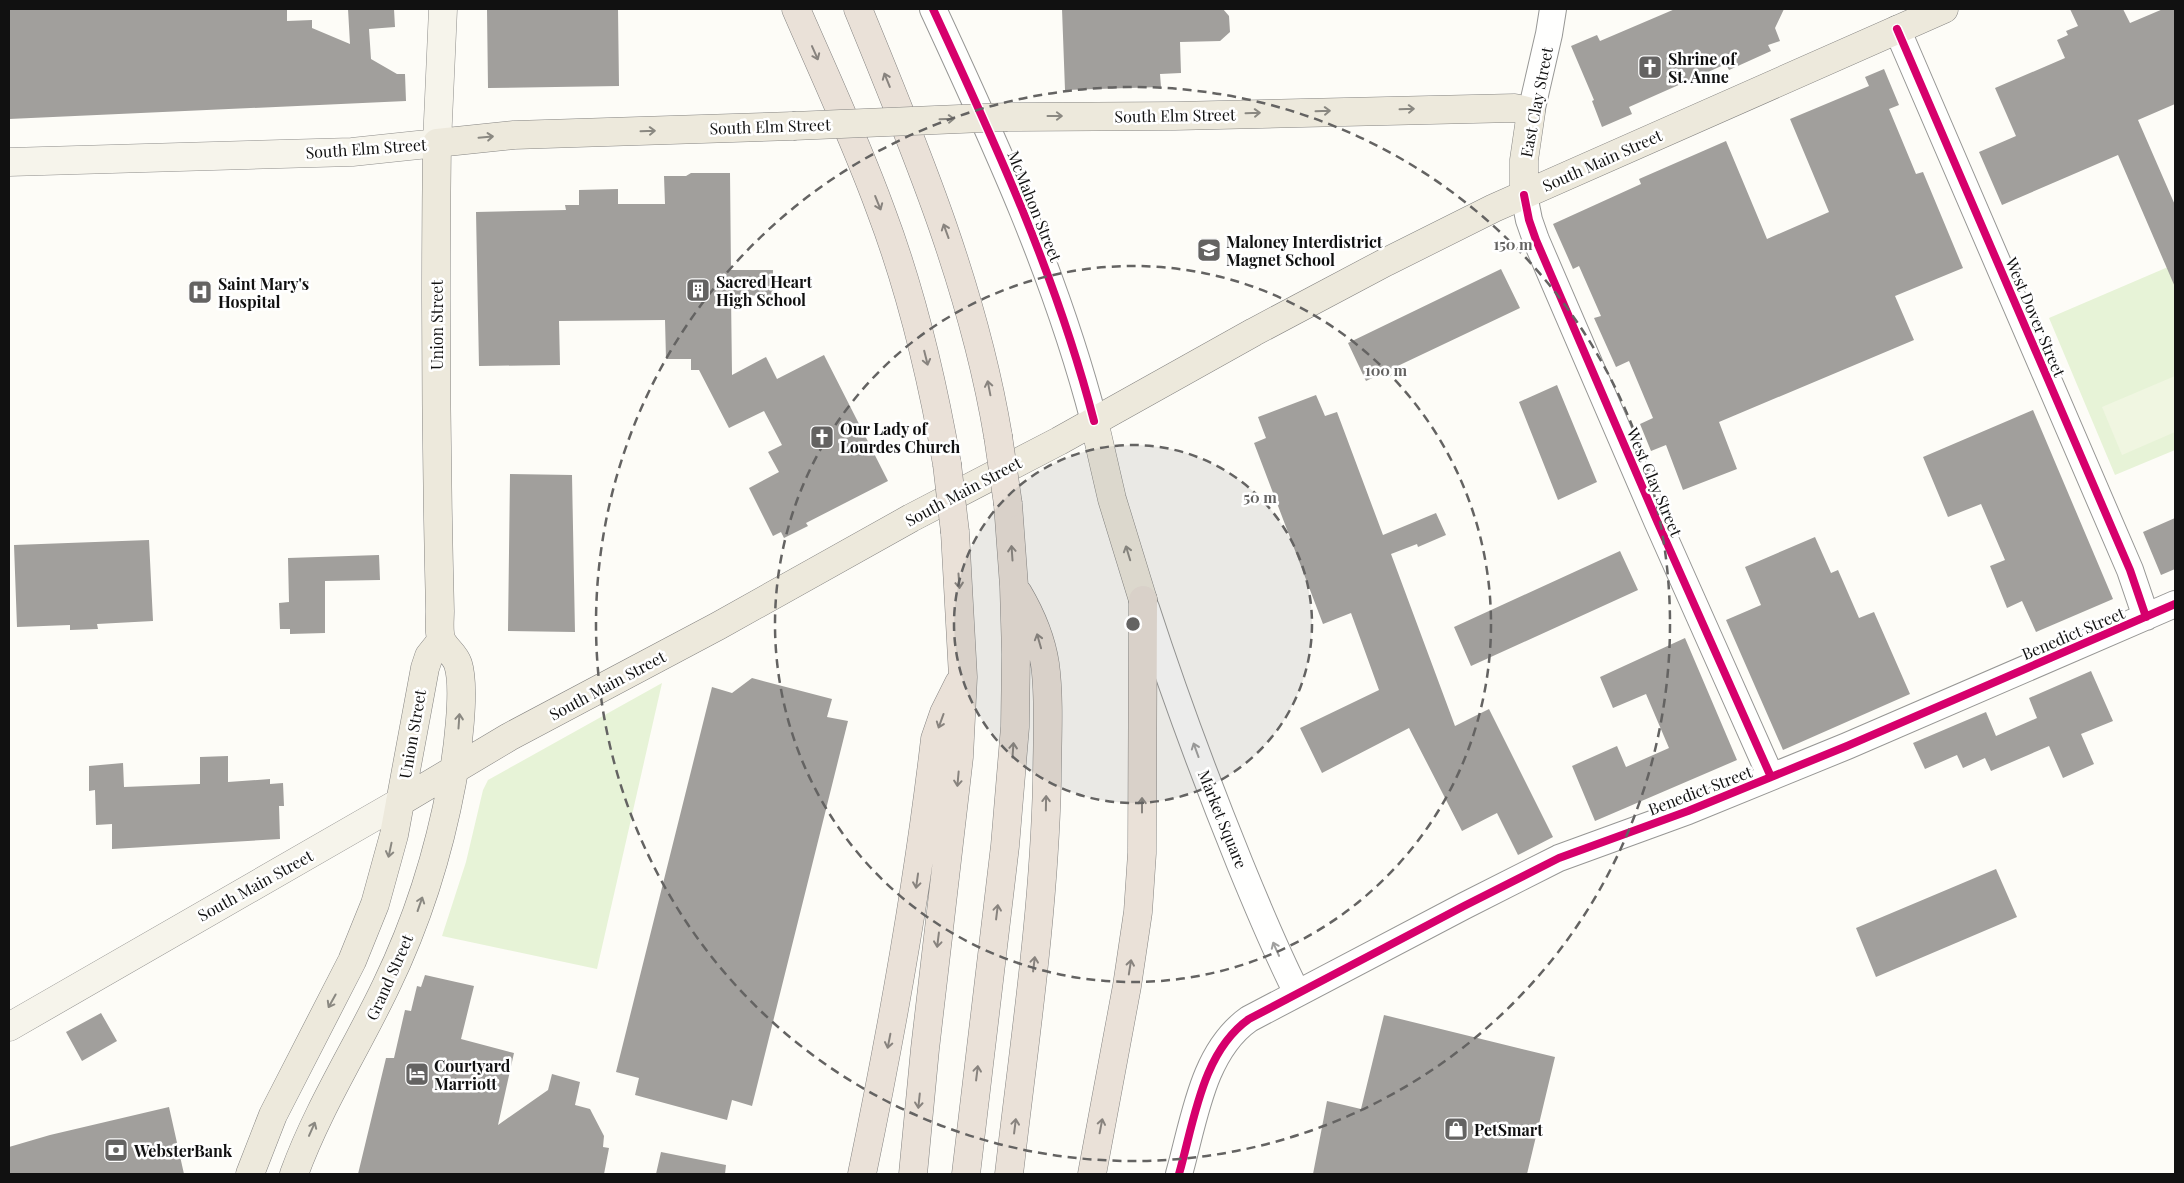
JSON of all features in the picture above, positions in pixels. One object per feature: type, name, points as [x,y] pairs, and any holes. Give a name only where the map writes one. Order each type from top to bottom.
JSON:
[{"type":"highway","points":[[796,9],[867,175],[898,258],[927,361],[947,464],[956,532],[962,677],[957,787],[924,1049],[913,1174]]},
{"type":"highway","points":[[858,9],[930,188],[959,271],[983,356],[1008,504],[1014,586],[1016,704],[1011,780],[966,1174]]},
{"type":"highway","points":[[1009,1174],[1041,899],[1046,827],[1047,763],[1045,663],[1034,624],[1014,586]]},
{"type":"highway","points":[[1092,1174],[1128,986],[1138,912],[1142,853],[1143,600]]},
{"type":"highway","points":[[862,1174],[898,996],[913,910],[935,739],[944,712],[962,677]]},
{"type":"main road","name":"Union Street","points":[[400,802],[425,668],[429,656],[441,641],[436,450],[437,143],[443,9]]},
{"type":"main road","name":"South Main Street","points":[[9,1027],[75,987],[400,802],[508,737],[718,626],[911,518],[1094,421],[1368,271],[1524,195],[1938,10]]},
{"type":"main road","name":"South Elm Street","points":[[9,162],[352,152],[514,135],[1007,117],[1175,116],[1498,107],[1532,112]]},
{"type":"main road","name":"East Clay Street","points":[[1524,195],[1524,160],[1532,112]]},
{"type":"main road","name":"Market Square","points":[[1094,421],[1112,499],[1143,600]]},
{"type":"main road","points":[[441,641],[456,658],[460,673],[460,708],[454,769]]},
{"type":"main road","name":"Grand Street","points":[[294,1174],[323,1106],[365,1029],[404,945],[422,896],[435,851],[454,769]]},
{"type":"main road","points":[[250,1174],[272,1115],[349,968],[367,926],[388,863],[400,802]]},
{"type":"street","name":"McMahon Street","points":[[933,9],[996,145],[1032,231],[1066,326],[1094,421]]},
{"type":"street","name":"East Clay Street","points":[[1532,112],[1553,9]]},
{"type":"street","name":"West Dover Street","points":[[1897,29],[2130,570],[2146,617]]},
{"type":"street","name":"West Clay Street","points":[[1524,195],[1529,220],[1540,248],[1657,522],[1771,777]]},
{"type":"street","name":"Market Square","points":[[1143,600],[1212,792],[1274,946],[1297,993]]},
{"type":"street","name":"Benedict Street","points":[[1297,993],[1559,858],[1655,823],[1771,777],[2175,604]]},
{"type":"street","points":[[1180,1174],[1208,1074],[1222,1044],[1230,1034],[1249,1019],[1297,993]]},
{"type":"green space","points":[[2175,264],[2175,450],[2115,475],[2049,318]]},
{"type":"green space","points":[[2175,376],[2175,432],[2122,455],[2102,407]]},
{"type":"green space","points":[[662,683],[597,969],[442,936],[466,862],[483,790],[488,780]]},
{"type":"building","points":[[9,9],[287,9],[287,21],[312,20],[312,28],[350,44],[348,9],[394,9],[395,27],[369,29],[371,59],[397,74],[405,74],[406,101],[9,119]]},
{"type":"building","points":[[487,9],[618,9],[619,86],[488,88]]},
{"type":"building","points":[[1062,9],[1223,9],[1229,16],[1230,32],[1220,41],[1180,42],[1181,73],[1160,74],[1161,87],[1065,90]]},
{"type":"building","name":"Shrine of St. Anne","points":[[1675,9],[1784,9],[1775,28],[1780,41],[1768,45],[1771,51],[1729,70],[1726,64],[1629,107],[1632,114],[1602,127],[1592,101],[1594,100],[1571,46],[1597,35],[1600,41]]},
{"type":"building","points":[[2070,9],[2123,9],[2130,23],[2163,9],[2175,9],[2175,104],[2138,120],[2175,205],[2175,287],[2118,155],[2002,205],[1979,152],[2016,136],[1995,88],[2065,58],[2057,40],[2068,35],[2066,31],[2078,26]]},
{"type":"building","points":[[1884,69],[1899,105],[1889,109],[1916,174],[1923,172],[1963,268],[1895,296],[1914,340],[1719,422],[1737,469],[1683,490],[1666,445],[1651,451],[1640,424],[1653,418],[1629,361],[1616,367],[1594,318],[1601,316],[1579,266],[1573,269],[1553,224],[1641,184],[1639,179],[1726,141],[1767,239],[1829,212],[1790,119],[1869,86],[1865,77]]},
{"type":"building","points":[[691,173],[730,173],[731,270],[773,270],[773,296],[731,295],[732,375],[766,357],[777,379],[824,355],[888,481],[806,523],[808,526],[784,538],[781,532],[773,536],[749,488],[779,472],[768,452],[782,445],[764,411],[729,428],[699,370],[691,370],[691,359],[666,359],[665,320],[559,321],[560,365],[479,366],[476,212],[566,210],[565,205],[579,205],[579,190],[618,189],[618,204],[665,204],[664,176],[686,176]]},
{"type":"building","points":[[1501,269],[1520,308],[1366,381],[1348,343]]},
{"type":"building","points":[[1557,385],[1597,482],[1558,500],[1519,402]]},
{"type":"building","points":[[1316,395],[1325,416],[1337,412],[1383,535],[1436,513],[1446,535],[1418,547],[1417,544],[1391,554],[1455,726],[1489,709],[1553,837],[1518,855],[1497,813],[1462,831],[1409,728],[1322,773],[1300,728],[1379,690],[1351,613],[1323,624],[1254,443],[1266,438],[1258,417]]},
{"type":"building","points":[[2033,410],[2113,599],[2036,632],[2022,601],[2007,608],[1990,566],[2005,560],[1981,504],[1948,517],[1923,457]]},
{"type":"building","points":[[510,474],[572,475],[575,632],[508,631]]},
{"type":"building","points":[[2175,518],[2175,569],[2161,575],[2143,532]]},
{"type":"building","points":[[1815,537],[1831,573],[1838,570],[1859,618],[1874,612],[1910,694],[1783,750],[1726,620],[1761,605],[1745,567]]},
{"type":"building","points":[[149,540],[153,621],[97,624],[98,629],[70,630],[70,625],[17,627],[14,545]]},
{"type":"building","points":[[1620,551],[1638,590],[1471,666],[1454,627]]},
{"type":"building","points":[[379,555],[380,580],[325,581],[325,633],[290,634],[290,629],[280,629],[279,603],[289,602],[288,558]]},
{"type":"building","points":[[1685,638],[1737,760],[1595,821],[1572,766],[1617,746],[1626,767],[1669,748],[1646,694],[1613,708],[1600,677]]},
{"type":"building","points":[[2091,671],[2113,721],[2081,734],[2094,764],[2063,778],[2049,746],[1991,771],[1985,758],[1963,768],[1957,755],[1925,769],[1913,743],[1986,712],[1996,736],[2037,718],[2029,698]]},
{"type":"building","points":[[752,678],[832,699],[827,717],[848,721],[752,1106],[732,1100],[727,1120],[635,1095],[639,1078],[616,1072],[712,687],[732,693]]},
{"type":"building","points":[[228,756],[228,782],[270,779],[270,784],[283,783],[284,806],[279,806],[280,839],[112,849],[112,824],[96,825],[95,790],[89,791],[89,766],[123,763],[124,787],[200,784],[200,757]]},
{"type":"building","points":[[1996,869],[2017,917],[1876,977],[1856,928]]},
{"type":"building","name":"Courtyard Marriott","points":[[425,975],[474,986],[461,1039],[514,1053],[498,1125],[548,1090],[552,1074],[580,1082],[575,1105],[590,1109],[604,1136],[603,1147],[609,1148],[604,1174],[358,1174],[386,1058],[394,1058],[405,1010],[411,1011],[417,986],[421,987]]},
{"type":"building","points":[[101,1013],[117,1041],[82,1061],[66,1032]]},
{"type":"building","points":[[1384,1015],[1555,1057],[1527,1174],[1313,1174],[1327,1101],[1361,1109]]},
{"type":"building","name":"WebsterBank","points":[[169,1107],[184,1174],[9,1174],[9,1147],[50,1135]]},
{"type":"building","points":[[661,1152],[726,1165],[725,1174],[656,1174]]},
{"type":"cycle path","points":[[933,9],[1002,161],[1043,262],[1062,314],[1094,421]]},
{"type":"cycle path","points":[[1897,29],[2130,570],[2146,617]]},
{"type":"cycle path","points":[[1524,195],[1529,220],[1536,240],[1657,521],[1771,777]]},
{"type":"cycle path","points":[[1179,1174],[1195,1111],[1210,1069],[1220,1050],[1233,1033],[1249,1019],[1559,858],[1688,811],[1847,746],[2175,604]]},
{"type":"place","name":"Shrine of St. Anne","points":[[1650,67]]},
{"type":"place","name":"Maloney Interdistrict Magnet School","points":[[1209,250]]},
{"type":"place","name":"Sacred Heart High School","points":[[698,290]]},
{"type":"place","name":"Saint Mary's Hospital","points":[[200,292]]},
{"type":"place","name":"Our Lady of Lourdes Church","points":[[822,437]]},
{"type":"place","name":"Courtyard Marriott","points":[[417,1074]]},
{"type":"place","name":"PetSmart","points":[[1456,1129]]},
{"type":"place","name":"WebsterBank","points":[[116,1150]]}]
